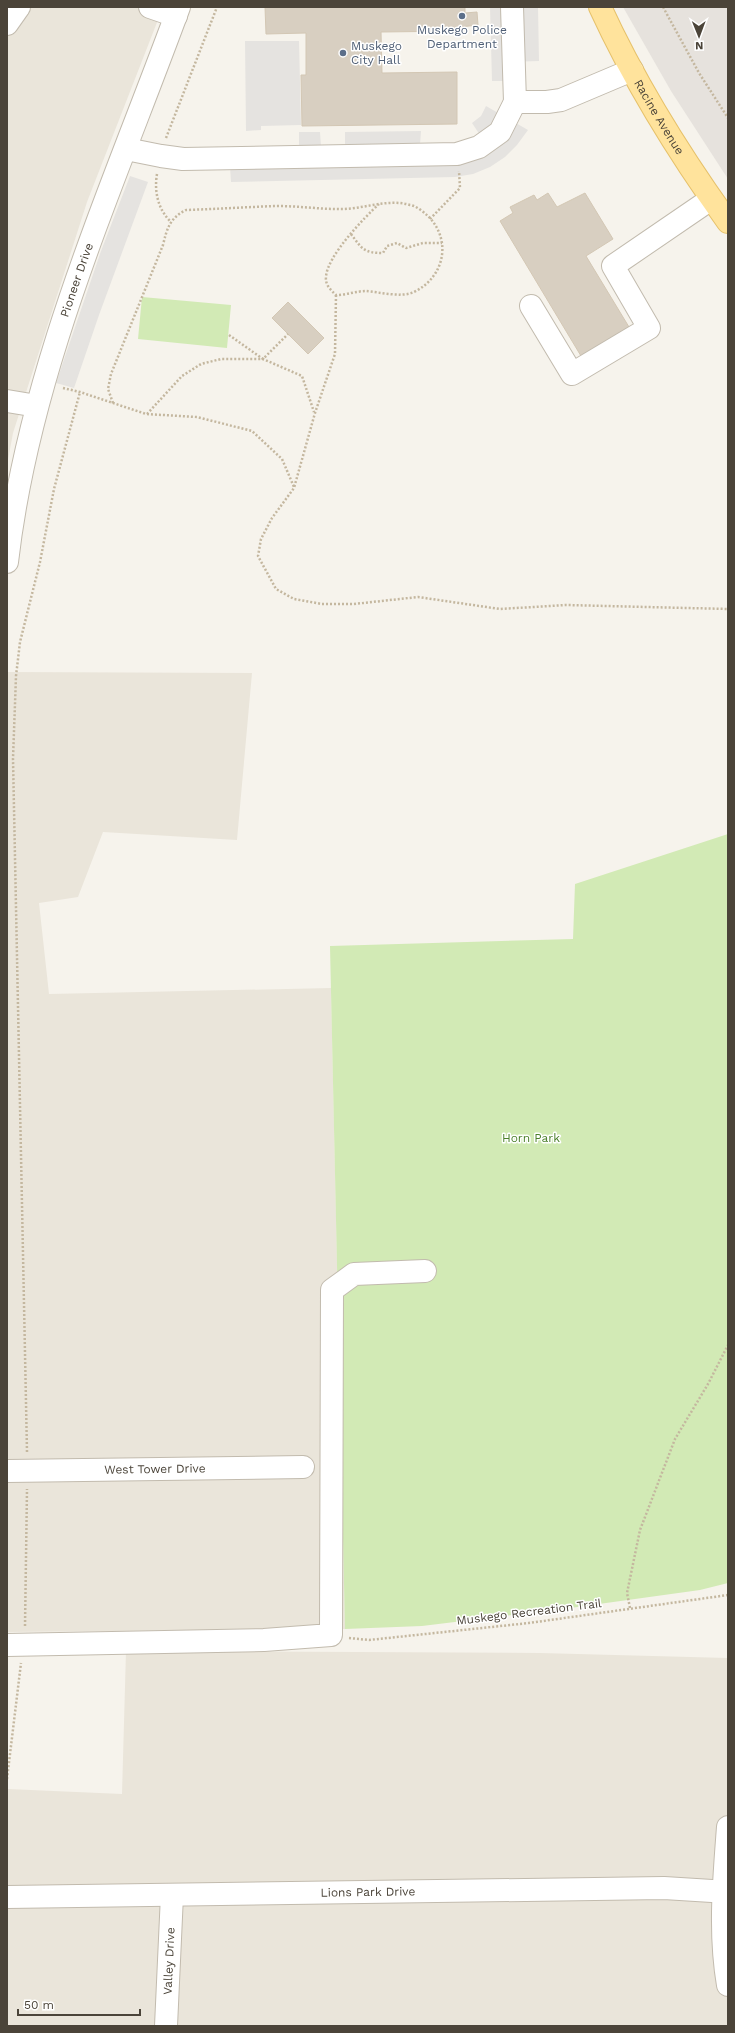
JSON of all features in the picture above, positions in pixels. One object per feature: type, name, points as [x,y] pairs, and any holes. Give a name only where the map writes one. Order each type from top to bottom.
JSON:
[{"type":"main road","name":"Racine Avenue","points":[[600,7],[632,70],[673,141],[728,222]]},
{"type":"street","points":[[7,24],[19,7]]},
{"type":"street","points":[[150,7],[178,11]]},
{"type":"street","points":[[126,149],[183,159],[457,154],[479,147],[500,132],[515,102],[512,7]]},
{"type":"street","name":"Pioneer Drive","points":[[7,562],[26,453],[43,384],[86,255],[178,11]]},
{"type":"street","points":[[515,102],[547,102],[561,100],[632,70]]},
{"type":"street","points":[[531,306],[572,374],[578,371],[649,328],[613,266],[711,199]]},
{"type":"street","points":[[7,401],[37,406]]},
{"type":"street","points":[[14,1652],[264,1640],[331,1635],[332,1290],[354,1274],[425,1271]]},
{"type":"street","name":"West Tower Drive","points":[[7,1471],[303,1467]]},
{"type":"street","points":[[728,1827],[724,1952],[728,1985]]},
{"type":"street","name":"Lions Park Drive","points":[[7,1897],[664,1888],[725,1892]]},
{"type":"street","name":"Valley Drive","points":[[166,2026],[172,1895]]},
{"type":"path","points":[[170,221],[164,215],[156,192],[156,180],[161,156],[170,125],[218,7]]},
{"type":"path","points":[[663,7],[699,73],[728,118]]},
{"type":"path","points":[[430,218],[460,188],[461,181],[457,154]]},
{"type":"path","points":[[114,402],[108,389],[111,374],[170,221],[176,215],[186,210],[277,206],[309,206],[339,209],[401,202],[412,205],[430,218],[437,226],[442,243],[442,255],[439,268],[430,279],[414,292],[393,294],[364,291],[336,295]]},
{"type":"path","points":[[379,204],[360,222],[330,262],[326,277],[328,288],[336,295],[336,354],[315,413],[294,488],[272,518],[261,538],[258,556],[276,589],[294,599],[322,604],[354,604],[418,597],[500,609],[566,605],[728,609]]},
{"type":"path","points":[[351,234],[361,248],[370,253],[383,253],[387,246],[397,243],[406,248],[423,243],[442,243]]},
{"type":"path","points":[[146,414],[182,376],[202,364],[220,359],[263,359],[288,334]]},
{"type":"path","points":[[228,335],[263,359],[302,376],[315,413]]},
{"type":"path","points":[[43,384],[80,392],[114,402],[146,414],[197,417],[252,431],[282,459],[294,488]]},
{"type":"path","points":[[27,1455],[13,759],[16,676],[20,642],[40,562],[54,489],[80,392]]},
{"type":"path","points":[[630,1608],[627,1593],[642,1523],[675,1439],[708,1384],[728,1345]]},
{"type":"path","points":[[24,1632],[27,1482]]},
{"type":"path","name":"Muskego Recreation Trail","points":[[331,1635],[369,1640],[529,1623],[728,1595]]},
{"type":"path","points":[[7,1779],[14,1652]]},
{"type":"shaded area","points":[[7,7],[163,7],[87,202],[13,433],[7,465]]},
{"type":"shaded area","points":[[490,7],[538,7],[539,61],[507,62],[507,81],[492,81]]},
{"type":"shaded area","points":[[623,7],[728,7],[728,179],[671,91]]},
{"type":"shaded area","points":[[245,41],[299,41],[301,125],[261,126],[261,130],[246,131]]},
{"type":"shaded area","points":[[486,106],[528,130],[517,145],[505,157],[490,167],[473,174],[455,177],[231,182],[230,166],[299,165],[299,132],[320,132],[321,147],[345,146],[345,132],[421,131],[420,145],[447,146],[480,135],[472,123],[481,116]]},
{"type":"shaded area","points":[[130,176],[148,182],[74,388],[56,383],[101,251]]},
{"type":"shaded area","points":[[7,672],[252,673],[237,840],[103,832],[78,897],[39,903],[49,994],[331,988],[345,1629],[7,1632]]},
{"type":"shaded area","points":[[126,1651],[540,1653],[728,1658],[728,2026],[7,2026],[8,1789],[122,1794]]},
{"type":"green space","points":[[142,297],[231,305],[227,348],[138,339]]},
{"type":"green space","name":"Horn Park","points":[[728,834],[728,1583],[700,1590],[422,1626],[345,1629],[330,946],[573,939],[575,884]]},
{"type":"building","name":"Muskego City Hall","points":[[265,7],[465,7],[465,13],[477,12],[478,25],[460,27],[460,31],[381,32],[382,73],[457,72],[457,124],[302,126],[301,75],[306,75],[306,33],[266,34]]},
{"type":"building","points":[[548,193],[557,207],[585,193],[613,239],[586,256],[629,327],[581,356],[500,221],[513,213],[510,207],[534,195],[537,200]]},
{"type":"building","points":[[288,302],[324,338],[308,354],[272,318]]},
{"type":"place","name":"Muskego Police Department","points":[[462,16]]},
{"type":"place","name":"Muskego City Hall","points":[[343,53]]}]
